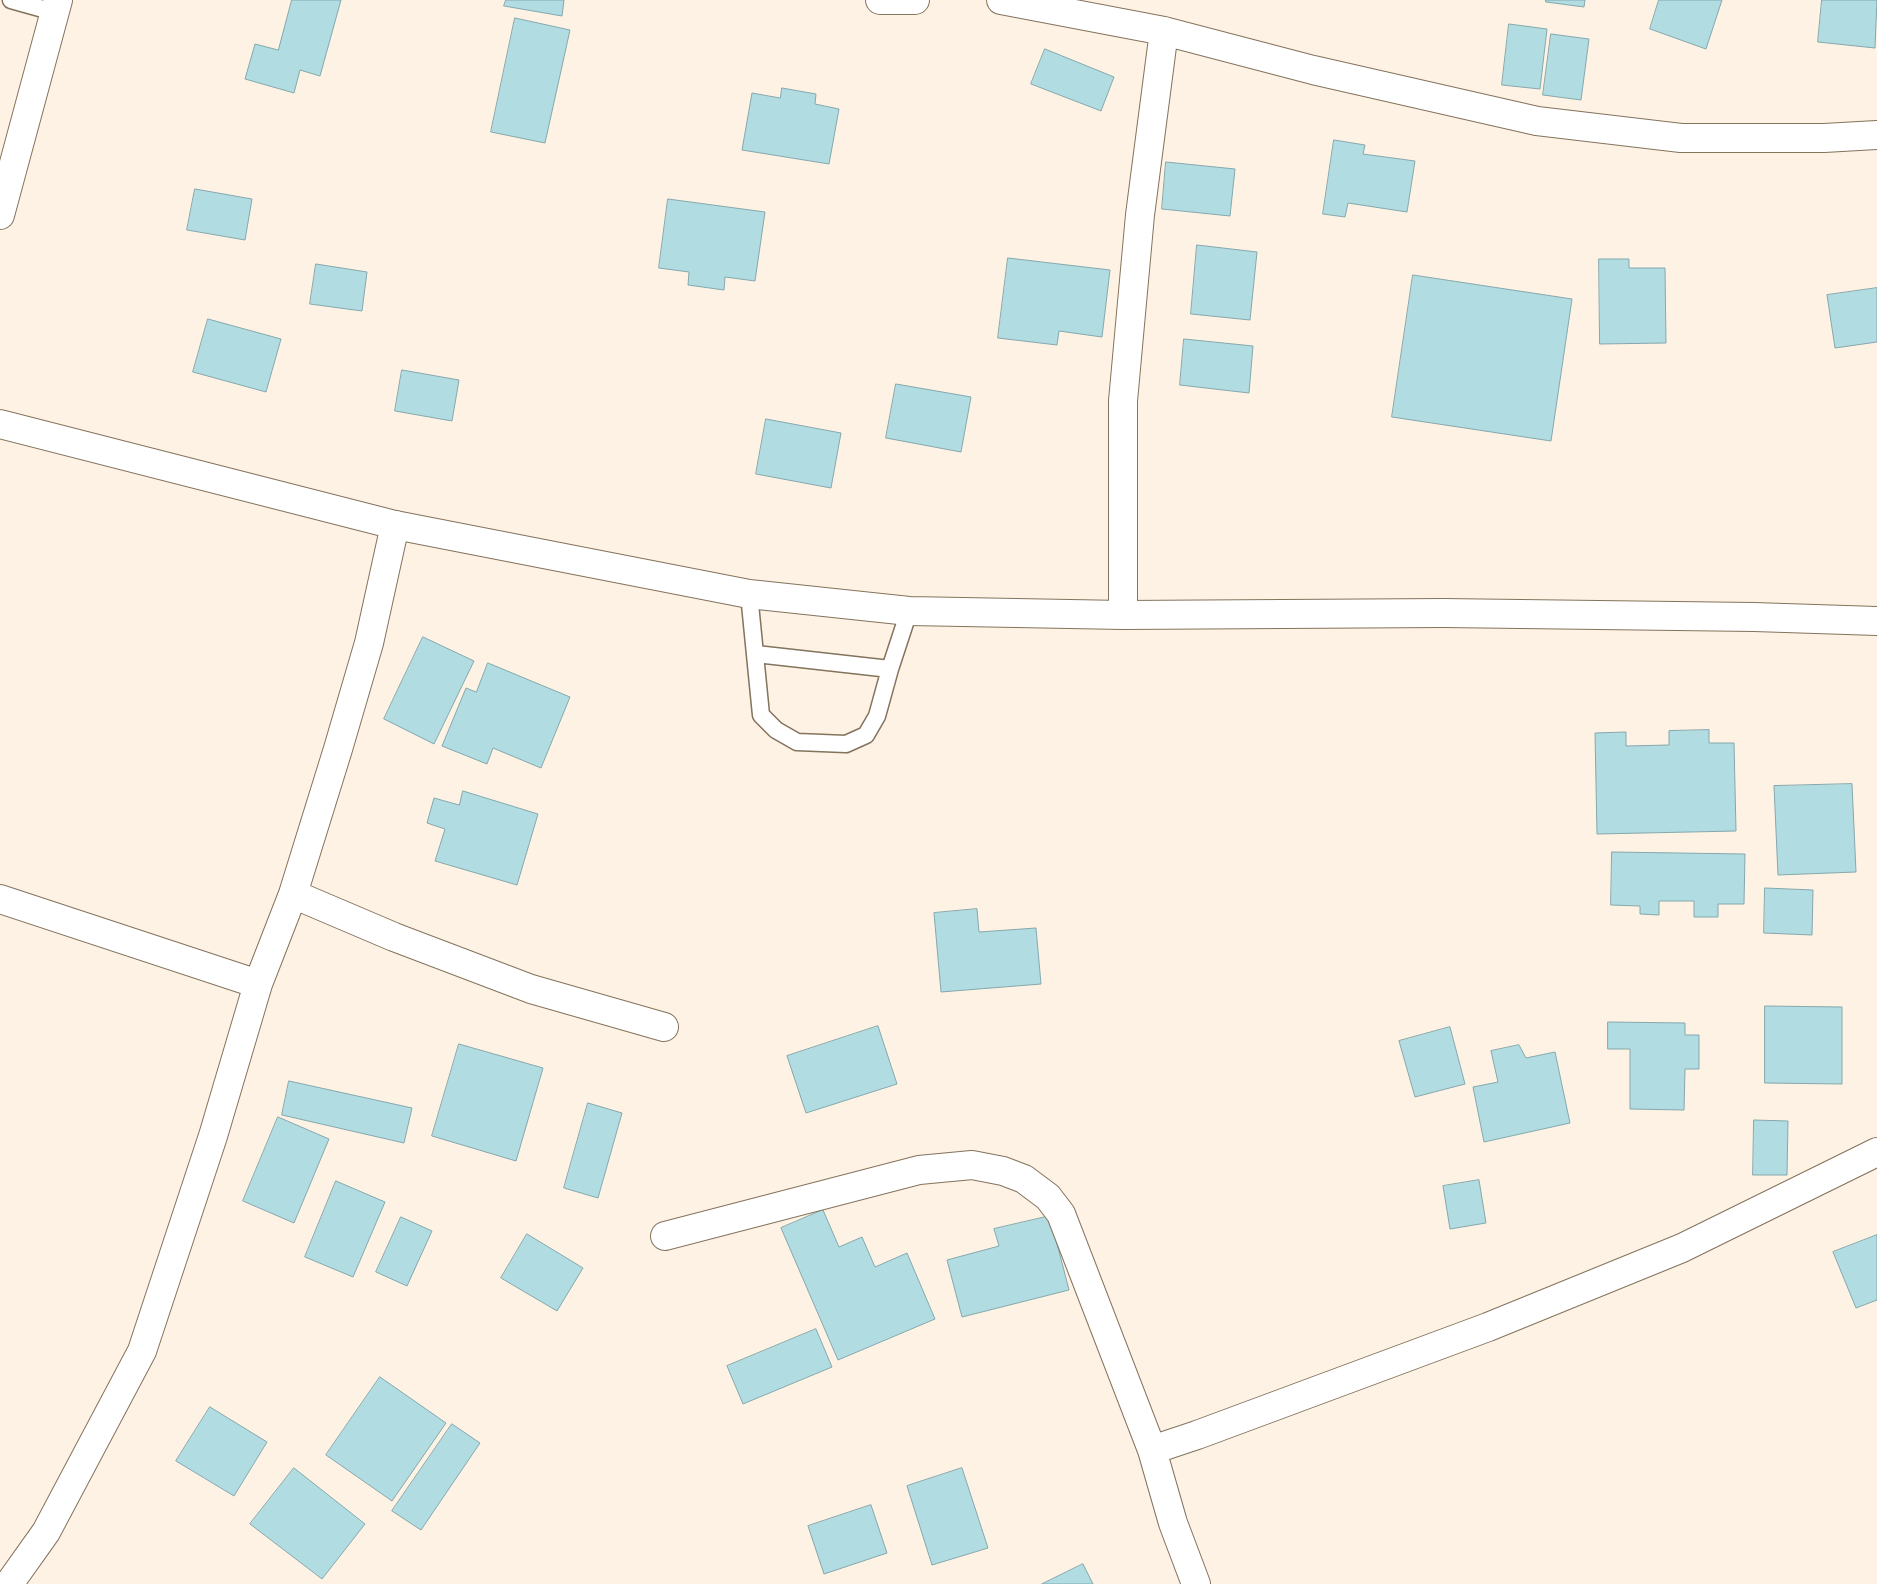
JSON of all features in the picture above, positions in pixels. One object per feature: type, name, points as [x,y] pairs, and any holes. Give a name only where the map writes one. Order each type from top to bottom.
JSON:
[{"type":"street","points":[[880,0],[915,0]]},
{"type":"street","points":[[1001,0],[1164,31],[1313,70],[1537,121],[1681,138],[1824,138],[1877,135]]},
{"type":"street","points":[[0,215],[56,6]]},
{"type":"street","points":[[1123,615],[1123,401],[1140,215],[1164,31]]},
{"type":"street","points":[[0,424],[395,525],[749,594],[909,611],[1123,615],[1444,612],[1877,621]]},
{"type":"street","points":[[9,1584],[46,1532],[142,1351],[213,1136],[258,984],[293,894],[338,749],[369,643],[395,525]]},
{"type":"street","points":[[293,894],[394,938],[531,989],[664,1027]]},
{"type":"street","points":[[0,898],[258,984]]},
{"type":"street","points":[[1152,1450],[1488,1327],[1682,1248],[1877,1152]]},
{"type":"street","points":[[665,1236],[919,1170],[972,1165],[1002,1171],[1024,1179],[1048,1197],[1061,1214],[1152,1450],[1173,1523],[1196,1584]]},
{"type":"lane","points":[[12,0],[56,6]]},
{"type":"lane","points":[[749,594],[761,714],[776,730],[797,742],[846,744],[866,735],[877,716],[909,611]]},
{"type":"lane","points":[[756,654],[890,669]]},
{"type":"building","points":[[292,0],[341,0],[320,76],[300,70],[294,93],[245,79],[255,44],[278,50]]},
{"type":"building","points":[[506,0],[564,0],[562,16],[504,6]]},
{"type":"building","points":[[1546,0],[1585,0],[1584,7],[1546,2]]},
{"type":"building","points":[[1659,0],[1722,0],[1706,49],[1650,29]]},
{"type":"building","points":[[1822,0],[1877,0],[1875,48],[1818,42]]},
{"type":"building","points":[[515,18],[570,30],[545,143],[491,132]]},
{"type":"building","points":[[1509,24],[1547,29],[1540,89],[1502,85]]},
{"type":"building","points":[[1551,34],[1589,39],[1581,100],[1543,95]]},
{"type":"building","points":[[1045,49],[1114,77],[1101,111],[1031,84]]},
{"type":"building","points":[[782,88],[816,94],[815,104],[839,109],[829,164],[742,150],[752,93],[780,98]]},
{"type":"building","points":[[1334,140],[1365,145],[1363,154],[1415,161],[1407,212],[1348,203],[1345,217],[1323,214]]},
{"type":"building","points":[[1166,162],[1235,169],[1230,216],[1162,209]]},
{"type":"building","points":[[195,189],[252,199],[245,240],[187,230]]},
{"type":"building","points":[[668,199],[765,212],[755,281],[725,277],[724,290],[688,285],[689,272],[659,268]]},
{"type":"building","points":[[1197,245],[1257,252],[1250,320],[1191,314]]},
{"type":"building","points":[[1008,258],[1110,270],[1102,337],[1059,331],[1057,345],[998,338]]},
{"type":"building","points":[[1599,259],[1629,259],[1629,268],[1665,268],[1666,343],[1600,344]]},
{"type":"building","points":[[316,264],[367,272],[362,311],[310,304]]},
{"type":"building","points":[[1413,275],[1572,299],[1551,441],[1392,417]]},
{"type":"building","points":[[1877,288],[1877,342],[1835,348],[1827,295]]},
{"type":"building","points":[[208,319],[281,339],[266,392],[193,372]]},
{"type":"building","points":[[1184,339],[1253,346],[1249,393],[1180,385]]},
{"type":"building","points":[[402,370],[459,380],[452,421],[395,411]]},
{"type":"building","points":[[896,384],[971,397],[961,452],[886,438]]},
{"type":"building","points":[[766,419],[841,433],[831,488],[756,474]]},
{"type":"building","points":[[423,637],[474,661],[434,744],[384,719]]},
{"type":"building","points":[[488,663],[570,697],[541,768],[493,748],[487,764],[442,746],[466,688],[476,692]]},
{"type":"building","points":[[1709,730],[1709,743],[1734,743],[1736,831],[1597,834],[1595,733],[1626,732],[1626,746],[1669,745],[1669,731]]},
{"type":"building","points":[[1852,784],[1856,872],[1778,875],[1774,786]]},
{"type":"building","points":[[463,791],[538,814],[517,885],[435,861],[445,829],[427,823],[434,798],[459,805]]},
{"type":"building","points":[[1612,852],[1745,854],[1744,904],[1718,904],[1718,917],[1694,917],[1694,901],[1659,901],[1659,915],[1640,914],[1640,906],[1611,905]]},
{"type":"building","points":[[1765,888],[1813,890],[1812,935],[1764,933]]},
{"type":"building","points":[[977,909],[979,932],[1036,928],[1041,984],[941,992],[934,913]]},
{"type":"building","points":[[1765,1006],[1842,1007],[1842,1084],[1765,1083]]},
{"type":"building","points":[[1608,1022],[1685,1023],[1685,1035],[1699,1035],[1699,1069],[1685,1069],[1684,1110],[1630,1109],[1630,1049],[1608,1049]]},
{"type":"building","points":[[878,1026],[897,1084],[806,1113],[787,1056]]},
{"type":"building","points":[[1450,1027],[1465,1084],[1415,1097],[1399,1041]]},
{"type":"building","points":[[459,1044],[543,1068],[516,1161],[432,1136]]},
{"type":"building","points":[[1519,1045],[1526,1058],[1555,1052],[1570,1123],[1484,1142],[1473,1087],[1498,1082],[1491,1051]]},
{"type":"building","points":[[289,1081],[412,1108],[404,1143],[282,1115]]},
{"type":"building","points":[[588,1103],[622,1113],[598,1198],[564,1188]]},
{"type":"building","points":[[278,1117],[329,1139],[294,1223],[243,1201]]},
{"type":"building","points":[[1754,1120],[1788,1121],[1787,1175],[1753,1175]]},
{"type":"building","points":[[1479,1180],[1486,1223],[1450,1229],[1443,1186]]},
{"type":"building","points":[[336,1181],[385,1202],[353,1277],[305,1257]]},
{"type":"building","points":[[823,1210],[839,1247],[862,1237],[875,1267],[907,1253],[935,1319],[838,1360],[781,1228]]},
{"type":"building","points":[[1050,1216],[1069,1290],[962,1317],[947,1260],[999,1246],[994,1229]]},
{"type":"building","points":[[401,1217],[432,1231],[407,1286],[376,1272]]},
{"type":"building","points":[[527,1234],[583,1268],[557,1311],[501,1278]]},
{"type":"building","points":[[1877,1235],[1877,1300],[1856,1308],[1833,1252]]},
{"type":"building","points":[[816,1329],[832,1367],[743,1404],[727,1366]]},
{"type":"building","points":[[380,1377],[446,1423],[392,1501],[326,1455]]},
{"type":"building","points":[[210,1407],[267,1442],[234,1496],[176,1461]]},
{"type":"building","points":[[452,1424],[480,1443],[421,1530],[392,1511]]},
{"type":"building","points":[[294,1468],[365,1524],[322,1579],[250,1524]]},
{"type":"building","points":[[962,1468],[988,1548],[932,1565],[907,1486]]},
{"type":"building","points":[[871,1505],[887,1553],[824,1574],[808,1526]]},
{"type":"building","points":[[1083,1564],[1093,1584],[1042,1584]]}]
